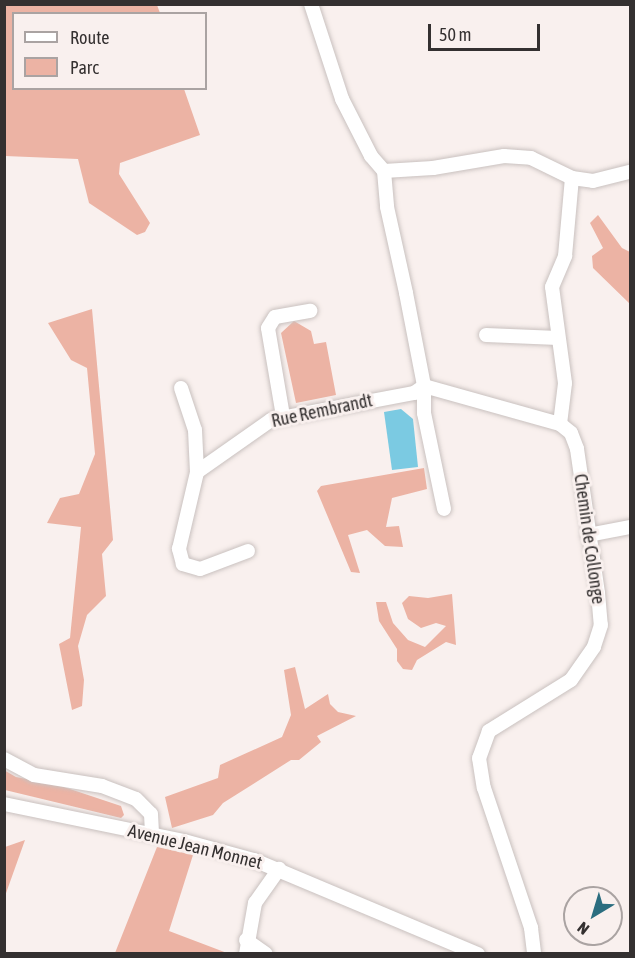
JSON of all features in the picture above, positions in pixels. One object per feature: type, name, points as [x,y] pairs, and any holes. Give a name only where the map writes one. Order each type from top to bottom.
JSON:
[{"type":"street","points":[[311,4],[342,99],[367,148],[384,171],[387,207],[424,386],[424,413],[444,510]]},
{"type":"street","points":[[384,171],[433,168],[504,156],[539,161],[572,178],[606,180],[630,172]]},
{"type":"street","points":[[424,386],[560,424],[565,400],[552,303],[555,278],[565,256],[570,229],[572,178]]},
{"type":"street","points":[[283,416],[268,328],[274,317],[310,311]]},
{"type":"street","points":[[486,335],[558,338]]},
{"type":"street","name":"Rue Rembrandt","points":[[197,472],[264,423],[283,416],[414,393],[424,386]]},
{"type":"street","points":[[181,388],[195,430],[197,472],[179,549],[183,564],[200,569],[248,551]]},
{"type":"street","name":"Chemin de Collonge","points":[[534,954],[531,928],[484,788],[479,758],[489,731],[571,680],[594,647],[601,625],[577,449],[570,433],[560,424]]},
{"type":"street","points":[[588,535],[630,527]]},
{"type":"street","points":[[4,759],[34,775],[102,786],[136,799],[151,814],[152,833]]},
{"type":"street","name":"Avenue Jean Monnet","points":[[4,804],[152,833],[279,869],[362,908],[478,954]]},
{"type":"street","points":[[266,954],[246,947],[255,903],[279,869]]},
{"type":"green space","points":[[5,4],[157,5],[160,12],[12,12],[12,90],[184,90],[200,135],[120,163],[119,174],[150,223],[145,232],[137,235],[89,203],[78,159],[5,156]]},
{"type":"green space","points":[[598,215],[622,248],[630,252],[630,304],[593,268],[592,256],[603,248],[590,223]]},
{"type":"green space","points":[[92,309],[113,540],[102,554],[106,596],[87,615],[78,646],[84,680],[82,706],[72,710],[59,644],[70,638],[81,527],[47,523],[60,498],[79,494],[95,454],[87,368],[71,360],[48,323]]},
{"type":"green space","points":[[294,321],[311,331],[314,344],[326,342],[336,395],[296,403],[281,333]]},
{"type":"green space","points":[[424,468],[427,489],[392,498],[386,527],[399,526],[403,547],[385,546],[367,530],[348,535],[360,573],[351,572],[317,491],[321,486]]},
{"type":"green space","points":[[452,594],[456,645],[446,642],[417,660],[412,670],[403,669],[397,661],[397,649],[379,621],[376,602],[386,602],[393,623],[408,640],[425,647],[446,626],[436,623],[421,628],[408,619],[402,603],[409,596],[428,598]]},
{"type":"green space","points":[[295,667],[305,709],[328,694],[330,704],[338,712],[356,716],[317,736],[321,742],[299,760],[291,760],[223,803],[213,815],[172,828],[165,797],[218,778],[220,765],[282,737],[291,715],[284,670]]},
{"type":"green space","points":[[4,770],[16,777],[58,785],[121,806],[124,815],[121,818],[5,790]]},
{"type":"green space","points":[[25,840],[5,896],[5,847]]},
{"type":"green space","points":[[157,847],[193,855],[169,931],[227,953],[115,953]]},
{"type":"water","points":[[401,409],[413,419],[418,467],[392,470],[384,412]]}]
